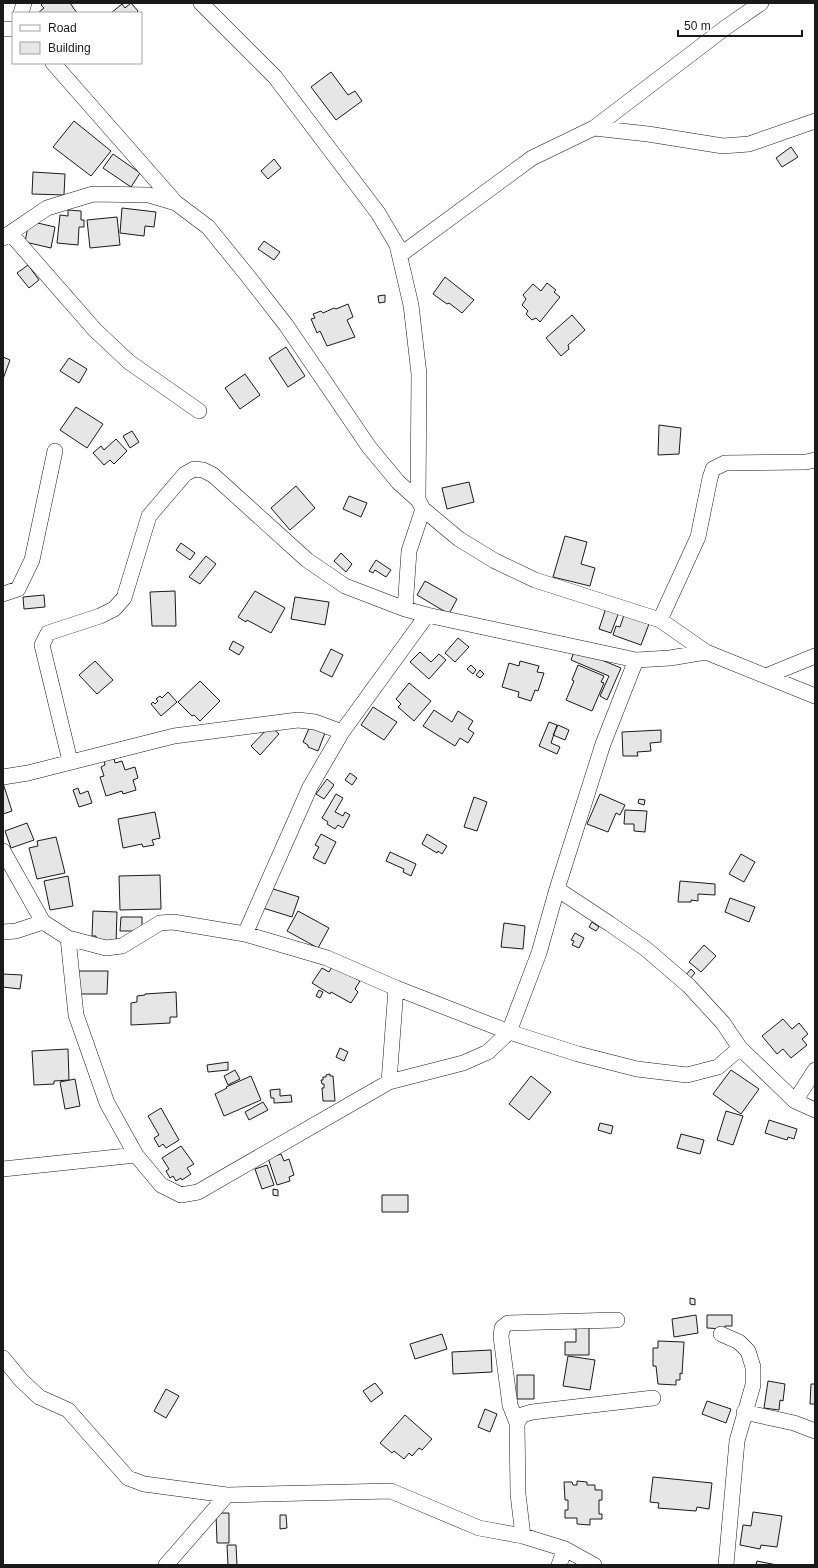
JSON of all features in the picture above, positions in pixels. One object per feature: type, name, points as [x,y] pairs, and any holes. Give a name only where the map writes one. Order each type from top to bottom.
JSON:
[{"type":"street","points":[[201,3],[275,77],[378,213],[397,245],[411,305],[419,374],[420,504],[410,551],[405,610]]},
{"type":"street","points":[[400,255],[532,158],[594,128],[725,28],[761,3]]},
{"type":"street","points":[[54,64],[176,203],[208,227],[286,325],[369,447],[398,482],[459,539],[495,562],[535,580],[660,620],[706,652],[815,696]]},
{"type":"street","points":[[594,128],[648,134],[723,146],[749,144],[815,121]]},
{"type":"street","points":[[176,203],[149,195],[93,194],[47,208],[6,235],[95,330],[129,362],[200,411]]},
{"type":"street","points":[[3,594],[18,589],[32,560],[55,451]]},
{"type":"street","points":[[660,620],[698,537],[713,469],[725,463],[806,462],[815,460]]},
{"type":"street","points":[[70,761],[42,645],[48,633],[100,616],[114,609],[124,598],[148,516],[185,474],[194,469],[203,470],[214,475],[307,560],[345,586],[405,610],[427,616],[636,660],[670,658],[706,652]]},
{"type":"street","points":[[245,934],[310,787],[342,732],[427,616]]},
{"type":"street","points":[[766,676],[815,656]]},
{"type":"street","points":[[68,938],[76,1015],[107,1103],[136,1155],[161,1185],[181,1195],[198,1192],[389,1082],[462,1063],[488,1052],[509,1032],[539,953],[556,889],[603,744],[636,660]]},
{"type":"street","points":[[3,778],[174,736],[298,720],[315,722],[342,732]]},
{"type":"street","points":[[3,850],[43,922],[68,938],[106,948],[122,946],[160,923],[173,922],[245,934],[327,958],[396,988],[509,1032],[578,1054],[637,1069],[687,1075],[718,1067],[740,1048]]},
{"type":"street","points":[[556,889],[646,949],[689,986],[722,1023],[740,1048],[795,1102],[815,1110]]},
{"type":"street","points":[[3,932],[16,931],[43,922]]},
{"type":"street","points":[[389,1082],[396,988]]},
{"type":"street","points":[[795,1102],[815,1070]]},
{"type":"street","points":[[3,1169],[136,1155]]},
{"type":"street","points":[[523,1536],[518,1494],[517,1423],[510,1405],[501,1337],[502,1328],[508,1323],[617,1320]]},
{"type":"street","points":[[721,1334],[739,1342],[748,1351],[752,1367],[753,1385],[744,1412],[737,1441],[726,1565]]},
{"type":"street","points":[[3,1358],[21,1380],[39,1397],[68,1410],[128,1478],[144,1484],[227,1494],[391,1491],[479,1528],[523,1536],[565,1549],[594,1565]]},
{"type":"street","points":[[517,1423],[522,1415],[532,1412],[653,1398]]},
{"type":"street","points":[[744,1412],[794,1422],[815,1431]]},
{"type":"street","points":[[166,1565],[227,1494]]},
{"type":"street","points":[[559,1565],[565,1549]]},
{"type":"building","points":[[43,3],[70,3],[76,12],[39,12],[44,8],[41,5]]},
{"type":"building","points":[[131,3],[138,11],[112,12],[122,4],[125,8]]},
{"type":"building","points":[[331,72],[348,95],[355,91],[362,101],[336,120],[311,87]]},
{"type":"building","points":[[74,121],[111,151],[91,176],[53,147]]},
{"type":"building","points":[[791,147],[798,157],[782,167],[776,158]]},
{"type":"building","points":[[113,154],[140,173],[131,187],[103,168]]},
{"type":"building","points":[[274,159],[281,168],[268,179],[261,171]]},
{"type":"building","points":[[33,172],[65,174],[64,195],[32,194]]},
{"type":"building","points":[[122,208],[156,212],[154,227],[145,226],[144,236],[120,233]]},
{"type":"building","points":[[68,210],[81,211],[81,220],[84,220],[84,227],[79,227],[78,245],[57,243],[60,215],[68,216]]},
{"type":"building","points":[[117,217],[120,245],[90,248],[87,220]]},
{"type":"building","points":[[29,221],[55,227],[51,248],[25,242]]},
{"type":"building","points":[[264,241],[280,252],[274,260],[258,249]]},
{"type":"building","points":[[28,265],[39,280],[29,288],[17,273]]},
{"type":"building","points":[[445,277],[474,300],[462,313],[449,303],[447,304],[433,294]]},
{"type":"building","points":[[547,283],[556,290],[554,292],[560,297],[540,322],[536,318],[532,320],[526,314],[528,311],[522,305],[526,299],[523,295],[533,284],[541,291]]},
{"type":"building","points":[[385,295],[385,302],[379,303],[378,296]]},
{"type":"building","points":[[348,304],[353,317],[347,320],[355,337],[327,346],[320,331],[317,333],[311,319],[315,318],[313,314],[321,311],[323,313]]},
{"type":"building","points":[[572,315],[585,330],[568,345],[569,349],[561,356],[546,338]]},
{"type":"building","points":[[286,347],[305,376],[288,387],[269,358]]},
{"type":"building","points":[[3,357],[10,360],[3,379]]},
{"type":"building","points":[[69,358],[87,369],[79,383],[60,371]]},
{"type":"building","points":[[245,374],[260,395],[240,409],[225,388]]},
{"type":"building","points":[[76,407],[103,424],[87,448],[60,430]]},
{"type":"building","points":[[659,425],[681,428],[679,454],[658,455]]},
{"type":"building","points":[[132,431],[139,442],[130,448],[123,436]]},
{"type":"building","points":[[116,439],[127,451],[114,464],[110,460],[104,465],[93,453],[101,446],[104,450]]},
{"type":"building","points":[[469,482],[474,502],[447,509],[442,488]]},
{"type":"building","points":[[296,486],[315,508],[290,530],[271,508]]},
{"type":"building","points":[[349,496],[367,503],[361,517],[343,509]]},
{"type":"building","points":[[565,536],[587,542],[581,564],[595,568],[590,586],[553,577]]},
{"type":"building","points":[[181,543],[195,553],[190,560],[176,550]]},
{"type":"building","points":[[341,553],[352,564],[346,572],[334,561]]},
{"type":"building","points":[[206,556],[216,564],[200,584],[189,577]]},
{"type":"building","points":[[376,560],[391,570],[386,577],[375,570],[373,573],[369,571]]},
{"type":"building","points":[[425,581],[457,599],[449,614],[417,595]]},
{"type":"building","points":[[175,591],[176,626],[152,626],[150,592]]},
{"type":"building","points":[[255,591],[285,608],[271,633],[247,620],[246,622],[238,617]]},
{"type":"building","points":[[44,595],[45,607],[24,609],[23,597]]},
{"type":"building","points":[[295,597],[329,602],[325,625],[291,619]]},
{"type":"building","points":[[606,608],[619,612],[611,633],[599,629]]},
{"type":"building","points":[[624,615],[649,624],[641,645],[613,635],[616,626],[620,627]]},
{"type":"building","points":[[458,638],[469,647],[455,662],[445,653]]},
{"type":"building","points":[[233,641],[244,647],[239,655],[229,649]]},
{"type":"building","points":[[331,649],[343,655],[332,677],[320,671]]},
{"type":"building","points":[[575,649],[621,668],[607,700],[600,696],[609,676],[571,660]]},
{"type":"building","points":[[420,652],[431,662],[439,654],[446,660],[429,679],[410,662]]},
{"type":"building","points":[[95,661],[113,680],[97,694],[79,675]]},
{"type":"building","points":[[520,661],[539,666],[537,672],[544,673],[538,691],[535,690],[531,701],[518,697],[519,692],[502,687],[509,663],[519,666]]},
{"type":"building","points":[[471,665],[476,670],[473,674],[467,669]]},
{"type":"building","points":[[578,665],[604,676],[601,682],[604,683],[592,711],[566,700],[574,681],[572,680]]},
{"type":"building","points":[[480,670],[484,674],[480,678],[476,675]]},
{"type":"building","points":[[200,681],[220,701],[200,721],[194,715],[192,716],[178,702]]},
{"type":"building","points":[[409,683],[431,701],[414,721],[398,707],[401,704],[396,699]]},
{"type":"building","points":[[168,692],[177,702],[161,716],[151,704],[153,702],[155,704],[158,701],[156,699],[160,696],[162,698]]},
{"type":"building","points":[[373,707],[397,722],[384,740],[361,725]]},
{"type":"building","points":[[434,710],[452,722],[458,711],[473,721],[468,729],[474,733],[468,743],[460,738],[455,746],[423,726]]},
{"type":"building","points":[[549,722],[557,725],[551,743],[560,747],[557,754],[539,746]]},
{"type":"building","points":[[558,725],[569,730],[565,740],[553,735]]},
{"type":"building","points":[[270,726],[279,734],[260,755],[251,746]]},
{"type":"building","points":[[310,726],[325,733],[318,751],[308,747],[308,745],[303,742]]},
{"type":"building","points":[[661,730],[661,742],[650,743],[651,751],[637,752],[638,756],[623,756],[622,732]]},
{"type":"building","points":[[114,758],[115,763],[122,761],[125,770],[135,767],[138,778],[133,780],[136,790],[123,794],[122,791],[106,796],[100,777],[104,776],[101,767],[105,765],[104,761]]},
{"type":"building","points":[[350,773],[357,778],[352,785],[345,780]]},
{"type":"building","points":[[327,779],[334,785],[324,799],[316,794]]},
{"type":"building","points":[[3,783],[12,811],[3,814]]},
{"type":"building","points":[[78,788],[80,794],[88,791],[92,803],[79,807],[73,790]]},
{"type":"building","points":[[336,794],[343,798],[335,812],[343,816],[345,812],[350,815],[343,828],[338,825],[335,829],[327,824],[328,822],[322,818]]},
{"type":"building","points":[[600,794],[625,805],[620,815],[616,813],[608,832],[587,824]]},
{"type":"building","points":[[474,797],[487,802],[477,831],[464,827]]},
{"type":"building","points":[[639,799],[645,800],[644,805],[638,803]]},
{"type":"building","points":[[625,810],[647,811],[645,832],[634,831],[634,824],[624,824]]},
{"type":"building","points":[[155,812],[160,838],[152,840],[154,845],[143,847],[142,844],[123,848],[118,819]]},
{"type":"building","points":[[27,823],[34,840],[11,848],[5,831]]},
{"type":"building","points":[[321,834],[336,842],[325,864],[313,858],[319,847],[315,845]]},
{"type":"building","points":[[427,834],[447,846],[442,854],[438,851],[437,853],[422,844]]},
{"type":"building","points":[[56,837],[65,873],[37,879],[29,848],[38,846],[37,841]]},
{"type":"building","points":[[390,852],[416,864],[411,876],[403,872],[404,869],[386,861]]},
{"type":"building","points":[[741,854],[755,862],[744,882],[729,874]]},
{"type":"building","points":[[160,875],[161,909],[120,910],[119,876]]},
{"type":"building","points":[[68,876],[73,906],[50,910],[44,881]]},
{"type":"building","points":[[680,881],[715,884],[715,895],[698,894],[698,901],[691,900],[691,902],[678,902]]},
{"type":"building","points":[[270,888],[299,897],[292,917],[263,908]]},
{"type":"building","points":[[730,898],[755,907],[749,922],[725,912]]},
{"type":"building","points":[[93,911],[117,912],[116,944],[95,943],[96,936],[92,936]]},
{"type":"building","points":[[298,911],[329,928],[318,948],[287,931]]},
{"type":"building","points":[[121,917],[142,917],[142,931],[120,931]]},
{"type":"building","points":[[592,922],[599,927],[596,931],[589,927]]},
{"type":"building","points":[[504,923],[525,926],[523,949],[501,947]]},
{"type":"building","points":[[575,933],[584,938],[579,948],[572,945],[574,941],[571,940]]},
{"type":"building","points":[[704,945],[716,956],[701,972],[689,962]]},
{"type":"building","points":[[333,965],[360,981],[355,989],[358,992],[351,1003],[331,992],[330,994],[312,983],[322,968],[329,972]]},
{"type":"building","points":[[691,969],[695,973],[689,980],[685,976]]},
{"type":"building","points":[[76,971],[108,971],[107,994],[76,994]]},
{"type":"building","points":[[3,974],[22,975],[20,989],[3,987]]},
{"type":"building","points":[[319,990],[323,992],[320,998],[316,996]]},
{"type":"building","points":[[176,992],[177,1017],[170,1017],[170,1023],[131,1025],[131,1003],[137,1002],[137,996]]},
{"type":"building","points":[[783,1019],[792,1029],[799,1023],[808,1034],[802,1039],[807,1045],[791,1058],[783,1049],[777,1054],[762,1036]]},
{"type":"building","points":[[340,1048],[348,1052],[344,1061],[336,1057]]},
{"type":"building","points":[[68,1049],[69,1080],[54,1081],[54,1084],[34,1085],[32,1051]]},
{"type":"building","points":[[228,1062],[228,1070],[208,1072],[207,1065]]},
{"type":"building","points":[[235,1070],[240,1079],[228,1085],[224,1076]]},
{"type":"building","points":[[731,1070],[759,1089],[741,1114],[713,1094]]},
{"type":"building","points":[[330,1074],[330,1076],[333,1076],[335,1101],[323,1101],[322,1088],[324,1088],[324,1084],[322,1084],[321,1080],[323,1080],[323,1077],[326,1077],[326,1075]]},
{"type":"building","points":[[251,1076],[261,1100],[224,1116],[215,1094],[227,1088],[226,1087]]},
{"type":"building","points":[[531,1076],[551,1092],[529,1120],[509,1104]]},
{"type":"building","points":[[75,1079],[80,1106],[65,1109],[60,1082]]},
{"type":"building","points":[[280,1089],[280,1096],[291,1095],[292,1102],[274,1103],[274,1098],[271,1098],[270,1090]]},
{"type":"building","points":[[263,1102],[268,1110],[249,1120],[245,1112]]},
{"type":"building","points":[[161,1108],[179,1140],[166,1148],[163,1144],[159,1147],[154,1138],[159,1135],[148,1116]]},
{"type":"building","points":[[726,1111],[743,1116],[733,1145],[717,1140]]},
{"type":"building","points":[[769,1120],[797,1129],[794,1139],[788,1137],[787,1140],[765,1133]]},
{"type":"building","points":[[600,1123],[613,1126],[611,1134],[598,1130]]},
{"type":"building","points":[[681,1134],[704,1140],[700,1154],[677,1148]]},
{"type":"building","points":[[181,1146],[194,1164],[187,1168],[191,1174],[182,1180],[181,1178],[176,1181],[173,1176],[170,1178],[166,1171],[169,1169],[162,1158]]},
{"type":"building","points":[[281,1154],[284,1161],[289,1159],[294,1175],[289,1177],[290,1181],[277,1185],[268,1158]]},
{"type":"building","points":[[267,1165],[274,1185],[262,1189],[255,1169]]},
{"type":"building","points":[[273,1189],[278,1190],[278,1196],[273,1195]]},
{"type":"building","points":[[382,1195],[408,1195],[408,1212],[382,1212]]},
{"type":"building","points":[[690,1298],[695,1299],[695,1305],[690,1304]]},
{"type":"building","points":[[696,1315],[698,1333],[674,1337],[672,1319]]},
{"type":"building","points":[[707,1315],[732,1315],[732,1326],[725,1326],[724,1329],[707,1328]]},
{"type":"building","points":[[573,1321],[589,1321],[589,1355],[565,1355],[565,1342],[576,1342],[576,1329],[573,1329]]},
{"type":"building","points":[[442,1334],[447,1349],[415,1359],[410,1344]]},
{"type":"building","points":[[658,1341],[684,1342],[682,1374],[680,1373],[680,1380],[676,1380],[676,1385],[658,1384],[656,1366],[653,1366],[653,1348],[658,1348]]},
{"type":"building","points":[[491,1350],[492,1372],[453,1374],[452,1352]]},
{"type":"building","points":[[568,1356],[595,1360],[590,1390],[563,1386]]},
{"type":"building","points":[[517,1375],[534,1375],[534,1399],[517,1399]]},
{"type":"building","points":[[768,1381],[785,1384],[783,1401],[780,1400],[779,1410],[764,1408]]},
{"type":"building","points":[[375,1383],[383,1393],[371,1402],[363,1391]]},
{"type":"building","points":[[811,1384],[815,1384],[815,1404],[810,1404]]},
{"type":"building","points":[[166,1389],[179,1396],[166,1418],[154,1411]]},
{"type":"building","points":[[707,1401],[731,1409],[726,1423],[702,1414]]},
{"type":"building","points":[[485,1409],[497,1414],[490,1432],[478,1427]]},
{"type":"building","points":[[405,1415],[432,1439],[422,1450],[419,1448],[412,1456],[409,1453],[404,1459],[394,1451],[392,1453],[380,1443]]},
{"type":"building","points":[[653,1477],[712,1483],[709,1509],[697,1507],[696,1511],[658,1508],[659,1503],[650,1502]]},
{"type":"building","points":[[577,1481],[587,1482],[587,1485],[595,1485],[595,1490],[602,1490],[602,1500],[599,1500],[599,1514],[602,1514],[602,1519],[590,1519],[590,1525],[577,1524],[577,1518],[565,1518],[565,1510],[568,1510],[568,1500],[565,1500],[564,1482],[572,1482],[573,1485],[577,1485]]},
{"type":"building","points":[[753,1512],[782,1516],[777,1547],[761,1545],[760,1549],[740,1545],[743,1525],[751,1526]]},
{"type":"building","points":[[216,1513],[229,1513],[229,1543],[217,1543]]},
{"type":"building","points":[[280,1515],[286,1515],[287,1528],[280,1529]]},
{"type":"building","points":[[227,1545],[236,1545],[237,1565],[228,1565]]},
{"type":"building","points":[[757,1561],[777,1565],[756,1565]]}]
